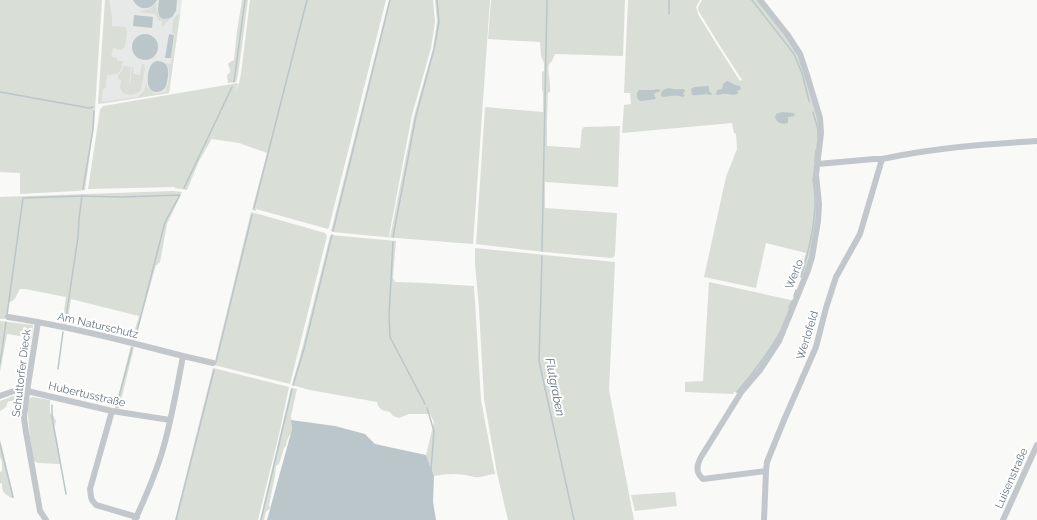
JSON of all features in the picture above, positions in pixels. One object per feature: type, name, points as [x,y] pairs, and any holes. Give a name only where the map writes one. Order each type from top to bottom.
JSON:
[{"type":"street","name":"Werlo","points":[[760,0],[792,41],[802,60],[816,101],[821,124],[816,175],[819,212],[812,257],[808,270],[779,341],[760,370],[742,391],[697,465],[700,476],[703,479],[766,471]]},
{"type":"street","points":[[818,164],[882,159],[899,155],[958,147],[1037,141]]},
{"type":"street","name":"Werlofeld","points":[[764,520],[767,462],[816,346],[836,277],[860,234],[882,159]]},
{"type":"street","name":"Am Naturschutz","points":[[8,317],[110,337],[213,363]]},
{"type":"street","name":"Schuttorfer Dieck","points":[[38,322],[24,412],[26,432],[40,511],[46,520]]},
{"type":"street","points":[[112,412],[95,469],[90,494],[92,500],[99,507],[136,518],[151,484],[164,448],[183,356]]},
{"type":"street","name":"Hubertusstraße","points":[[0,396],[14,391],[27,391],[112,412],[170,420]]},
{"type":"street","name":"Luisenstraße","points":[[1003,520],[1037,445]]},
{"type":"shaded area","points":[[0,0],[102,0],[94,125],[85,190],[20,194],[20,173],[0,172]]},
{"type":"shaded area","points":[[105,0],[109,0],[112,26],[126,27],[127,32],[125,47],[121,50],[113,48],[111,57],[117,58],[117,61],[123,61],[121,70],[117,74],[107,75],[106,88],[103,89],[102,102],[138,97],[144,91],[147,82],[147,87],[154,94],[167,91],[169,69],[166,63],[171,64],[175,34],[172,33],[173,20],[178,14],[180,14],[169,93],[98,104]]},
{"type":"shaded area","points":[[106,0],[182,0],[169,93],[102,104]]},
{"type":"shaded area","points":[[133,0],[157,0],[152,6],[142,8]]},
{"type":"shaded area","points":[[159,0],[177,0],[176,11],[172,17],[167,19],[161,18],[158,12]]},
{"type":"shaded area","points":[[242,0],[248,0],[238,75],[236,82],[228,83],[227,75],[230,71],[228,64],[234,60]]},
{"type":"shaded area","points":[[250,0],[386,0],[328,229],[256,209],[256,211],[252,210],[267,153],[239,143],[212,139],[215,133],[199,161],[187,190],[175,187],[88,189],[100,110],[103,106],[238,83],[235,93],[241,74]]},
{"type":"shaded area","points":[[389,0],[433,0],[435,22],[431,48],[412,115],[390,237],[331,231]]},
{"type":"shaded area","points":[[435,0],[490,0],[473,244],[390,237],[414,116],[433,49],[437,21]]},
{"type":"shaded area","points":[[491,0],[625,0],[623,56],[555,54],[549,64],[550,92],[548,93],[547,146],[580,148],[582,129],[584,127],[620,126],[618,187],[545,182],[545,208],[617,213],[614,257],[611,258],[544,252],[476,244],[485,107],[543,112],[542,72],[544,71],[544,63],[541,56],[540,42],[488,39]]},
{"type":"shaded area","points":[[628,0],[700,0],[696,7],[699,16],[740,81],[742,80],[698,10],[702,0],[758,0],[786,36],[797,53],[819,122],[817,204],[815,220],[817,220],[804,276],[799,274],[806,253],[766,243],[756,288],[704,277],[726,177],[737,149],[736,134],[734,133],[732,123],[622,133],[624,105],[631,104],[630,93],[624,93]]},
{"type":"shaded area","points":[[156,3],[159,17],[164,19],[171,18],[162,27],[162,21],[158,20],[155,14],[139,12],[151,8]]},
{"type":"shaded area","points":[[134,15],[153,17],[152,28],[133,26]]},
{"type":"shaded area","points":[[145,34],[154,38],[158,47],[154,56],[145,60],[136,56],[132,47],[136,38]]},
{"type":"shaded area","points":[[169,34],[174,35],[171,58],[165,58]]},
{"type":"shaded area","points":[[157,61],[163,62],[168,68],[166,87],[160,92],[153,91],[148,85],[150,67]]},
{"type":"shaded area","points":[[142,63],[145,69],[141,90],[133,94],[123,93],[120,88],[121,80],[118,79],[118,75],[122,71],[123,66],[131,67],[130,84],[132,67],[134,67],[133,74],[140,75]]},
{"type":"shaded area","points":[[727,81],[740,86],[741,89],[737,91],[739,93],[734,95],[716,95],[717,90],[722,89],[723,84]]},
{"type":"shaded area","points":[[708,86],[709,91],[712,94],[711,95],[692,95],[691,89],[694,87]]},
{"type":"shaded area","points":[[669,88],[684,89],[685,91],[683,94],[685,96],[661,96],[663,90]]},
{"type":"shaded area","points":[[659,89],[661,91],[654,94],[656,99],[641,101],[638,98],[637,93],[639,90]]},
{"type":"shaded area","points":[[782,112],[794,113],[795,116],[788,117],[788,123],[783,124],[778,122],[775,118],[776,114]]},
{"type":"shaded area","points":[[173,191],[182,192],[167,224],[160,262],[156,265],[135,340],[132,339],[139,316],[71,299],[67,324],[62,323],[66,297],[25,289],[20,289],[15,299],[9,302],[7,317],[5,316],[5,319],[0,319],[0,197]]},
{"type":"shaded area","points":[[251,212],[325,233],[327,236],[290,384],[214,365]]},
{"type":"shaded area","points":[[331,235],[396,241],[393,278],[395,282],[474,286],[481,400],[495,474],[490,474],[483,477],[474,477],[462,474],[434,476],[426,455],[434,422],[430,414],[409,414],[399,418],[393,416],[390,412],[382,410],[378,406],[377,402],[310,390],[292,385]]},
{"type":"shaded area","points":[[475,248],[615,262],[609,390],[634,520],[508,520],[497,473],[484,399]]},
{"type":"shaded area","points":[[709,282],[792,301],[776,342],[738,393],[685,392],[685,382],[703,381]]},
{"type":"shaded area","points":[[0,321],[33,325],[32,338],[7,334],[0,372]]},
{"type":"shaded area","points":[[131,346],[134,347],[119,409],[115,408]]},
{"type":"shaded area","points":[[213,368],[289,387],[258,520],[175,520]]},
{"type":"shaded area","points":[[291,388],[297,389],[291,416],[291,433],[287,440],[279,464],[276,466],[269,505],[270,508],[266,512],[264,520],[260,520]]},
{"type":"shaded area","points":[[13,396],[20,396],[22,401],[8,401],[6,407],[0,411],[0,401]]},
{"type":"shaded area","points":[[33,397],[50,400],[50,413],[56,421],[54,427],[60,464],[38,463],[34,461],[28,421],[29,401],[30,398]]},
{"type":"shaded area","points":[[291,420],[335,426],[365,434],[375,444],[426,455],[434,476],[433,502],[436,520],[267,520],[291,433]]},
{"type":"shaded area","points":[[0,439],[14,498],[11,498],[4,492],[2,489],[2,484],[0,483],[2,462],[0,457]]},
{"type":"shaded area","points":[[675,492],[677,506],[635,511],[631,495]]},
{"type":"waterway","points":[[234,82],[245,0]]},
{"type":"waterway","points":[[254,208],[307,0]]},
{"type":"waterway","points":[[333,231],[390,0]]},
{"type":"waterway","points":[[393,237],[416,116],[434,49],[439,22],[437,0]]},
{"type":"waterway","points":[[542,251],[547,0]]},
{"type":"waterway","points":[[669,0],[669,14]]},
{"type":"waterway","points":[[752,0],[794,54],[802,73],[809,101]]},
{"type":"waterway","points":[[184,188],[232,87]]},
{"type":"waterway","points":[[0,92],[89,108],[93,107]]},
{"type":"waterway","points":[[83,189],[93,129],[94,111]]},
{"type":"waterway","points":[[813,112],[818,130],[818,137]]},
{"type":"waterway","points":[[815,161],[816,150]]},
{"type":"waterway","points":[[801,277],[812,233],[815,199],[813,178]]},
{"type":"waterway","points":[[65,324],[78,237],[82,195]]},
{"type":"waterway","points":[[7,315],[23,198],[180,195],[165,222],[135,339]]},
{"type":"waterway","points":[[216,362],[252,215]]},
{"type":"waterway","points":[[293,385],[304,349],[332,235]]},
{"type":"waterway","points":[[393,242],[389,316],[390,337],[425,404]]},
{"type":"waterway","name":"Flutgraben","points":[[542,256],[539,361],[574,520]]},
{"type":"waterway","points":[[794,296],[796,290]]},
{"type":"waterway","points":[[789,308],[792,301]]},
{"type":"waterway","points":[[0,364],[6,322]]},
{"type":"waterway","points":[[58,369],[63,332]]},
{"type":"waterway","points":[[737,392],[760,363],[780,332]]},
{"type":"waterway","points":[[116,408],[132,348]]},
{"type":"waterway","points":[[176,520],[214,370]]},
{"type":"waterway","points":[[261,520],[292,389]]},
{"type":"waterway","points":[[52,405],[52,417],[66,494]]},
{"type":"waterway","points":[[427,408],[434,431],[431,470]]},
{"type":"waterway","points":[[0,444],[13,497]]}]
